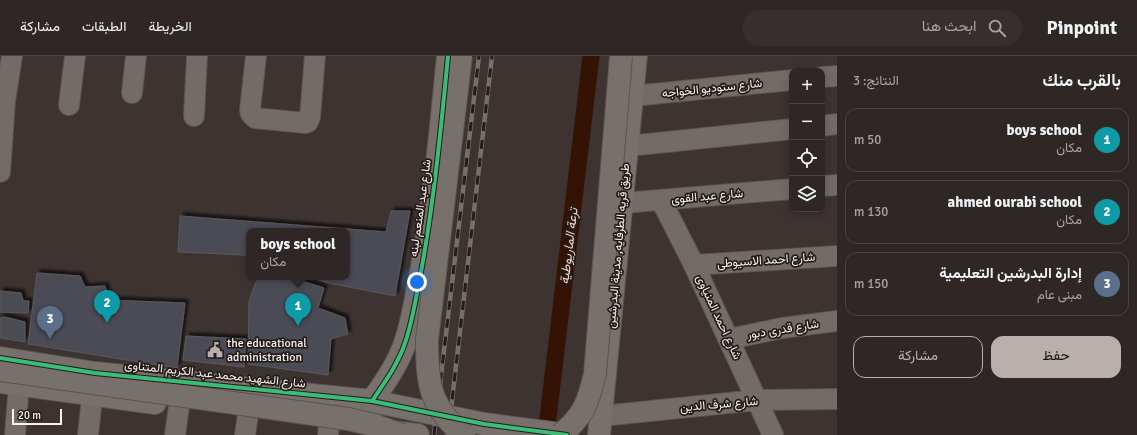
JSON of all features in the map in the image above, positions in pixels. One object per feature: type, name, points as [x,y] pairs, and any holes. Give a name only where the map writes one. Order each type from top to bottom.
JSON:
[{"type":"main road","name":"شارع عبد المنعم لبنه","points":[[372,401],[398,362],[411,322],[426,244],[448,56]]},
{"type":"main road","points":[[461,56],[427,340],[427,367],[432,393],[440,410],[451,425],[464,435]]},
{"type":"main road","points":[[560,435],[572,426],[584,411],[595,374],[621,56]]},
{"type":"main road","name":"طريق قريه الطرفايه, مدينة البدرشين","points":[[601,425],[636,56]]},
{"type":"main road","name":"شارع الشهيد محمد عبد الكريم المتناوى","points":[[0,358],[95,373],[372,401],[484,424],[567,435]]},
{"type":"main road","points":[[0,370],[348,419],[374,425],[402,435]]},
{"type":"main road","points":[[10,383],[179,406],[247,425],[418,435]]},
{"type":"main road","points":[[424,435],[429,412]]},
{"type":"street","points":[[0,172],[5,101],[12,56]]},
{"type":"street","points":[[69,105],[75,56]]},
{"type":"street","points":[[132,93],[136,56]]},
{"type":"street","points":[[194,116],[197,56]]},
{"type":"street","points":[[256,56],[250,110],[251,114],[255,118],[305,123],[308,122],[310,117],[315,56]]},
{"type":"street","points":[[825,77],[837,76]]},
{"type":"street","name":"شارع ستوديو الخواجه","points":[[632,96],[789,80]]},
{"type":"street","points":[[825,126],[837,124]]},
{"type":"street","points":[[628,146],[789,129]]},
{"type":"street","points":[[825,186],[837,185]]},
{"type":"street","name":"شارع عبد القوى","points":[[623,203],[789,189]]},
{"type":"street","name":"شارع احمد المنياوى","points":[[661,200],[694,265],[773,435]]},
{"type":"street","name":"شارع احمد الاسيوطى","points":[[694,265],[837,256]]},
{"type":"street","name":"شارع قدرى دبور","points":[[729,339],[782,328],[837,321]]},
{"type":"street","points":[[88,435],[95,373]]},
{"type":"street","points":[[10,383],[15,435]]},
{"type":"street","name":"شارع شرف الدين","points":[[601,425],[757,400],[837,399]]},
{"type":"street","points":[[176,435],[179,406]]},
{"type":"building","points":[[391,211],[410,211],[395,296],[320,280],[350,280],[350,229],[386,232]]},
{"type":"building","points":[[180,216],[334,228],[246,228],[246,256],[178,252]]},
{"type":"building","points":[[37,273],[80,276],[85,287],[105,286],[109,300],[185,303],[177,368],[28,344]]},
{"type":"building","points":[[257,280],[299,280],[324,288],[318,308],[345,318],[348,334],[331,339],[328,375],[248,364],[249,301]]},
{"type":"building","points":[[0,291],[21,293],[23,301],[29,301],[28,313],[0,312]]},
{"type":"building","points":[[5,317],[25,322],[25,342],[0,338],[0,318]]},
{"type":"building","name":"the educational administration","points":[[186,336],[246,339],[244,367],[183,360]]},
{"type":"waterway","name":"ترعة الماريوطية","points":[[546,435],[591,56]]},
{"type":"railway","points":[[434,435],[479,56]]},
{"type":"railway","points":[[448,435],[492,56]]},
{"type":"cycle path","points":[[372,401],[391,373],[399,358],[408,334],[412,317],[430,218],[448,56]]},
{"type":"cycle path","points":[[0,358],[95,373],[372,401],[484,424],[567,435]]},
{"type":"place","name":"ahmed ourabi school","points":[[107,323]]},
{"type":"place","name":"boys school","points":[[298,326]]},
{"type":"place","name":"إدارة البدرشين التعليمية","points":[[50,339]]},
{"type":"place","name":"the educational administration","points":[[215,350]]}]
